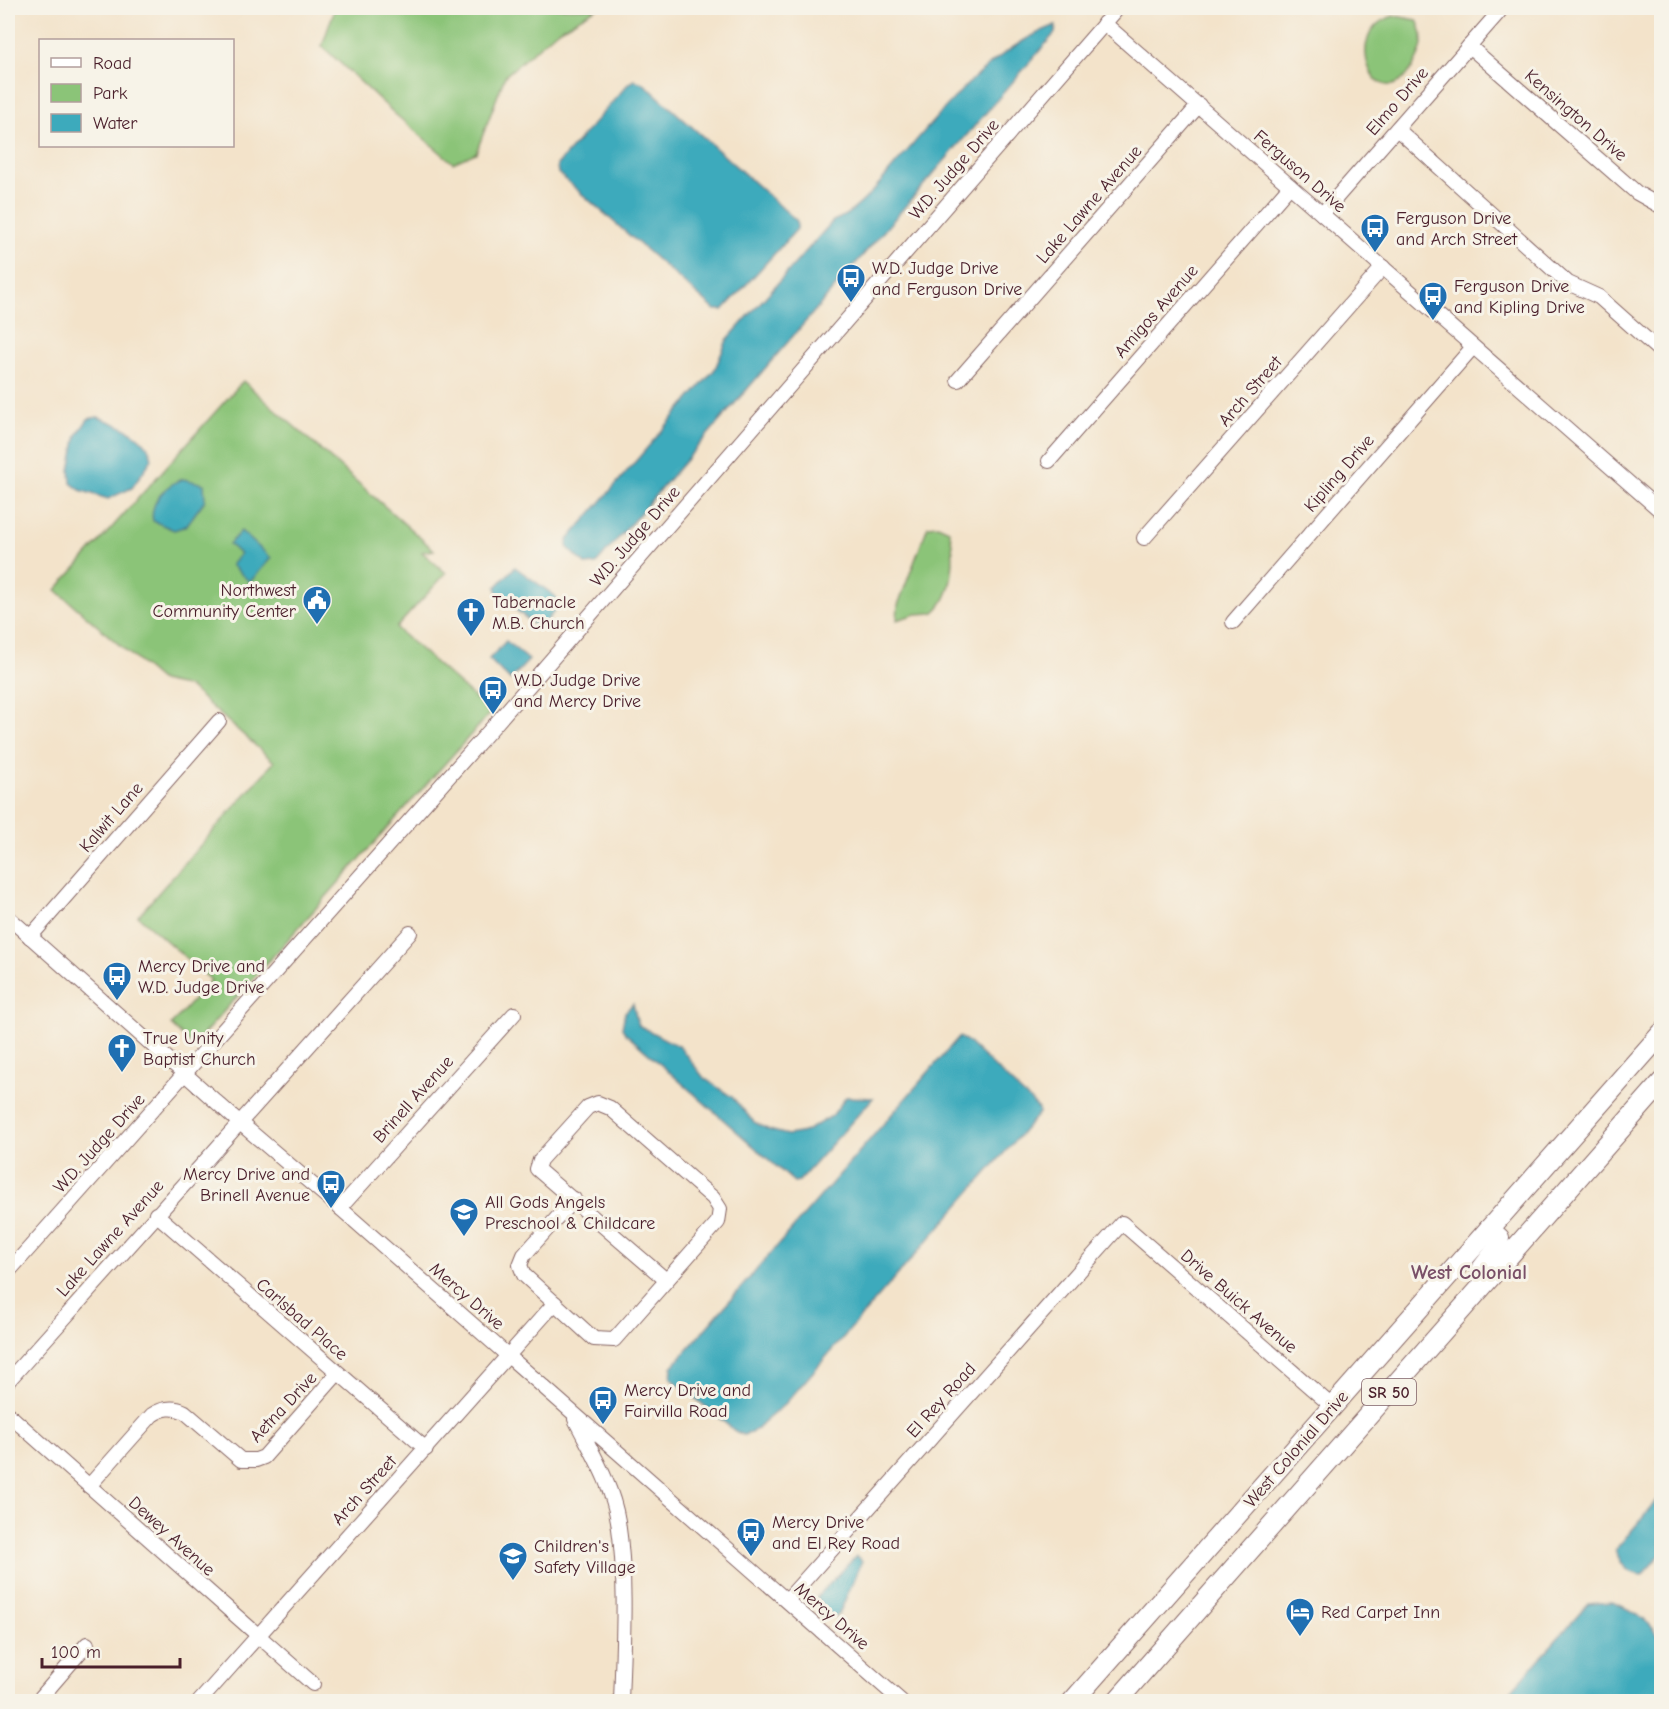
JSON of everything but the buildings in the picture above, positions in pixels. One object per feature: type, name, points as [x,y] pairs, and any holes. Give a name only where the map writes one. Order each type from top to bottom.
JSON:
[{"type":"highway","points":[[1613,1138],[1601,1125],[1602,1116],[1653,1054],[1658,1037]]},
{"type":"highway","name":"West Colonial Drive","points":[[1072,1701],[1658,1037]]},
{"type":"highway","name":"West Colonial Drive","points":[[1116,1701],[1662,1082]]},
{"type":"highway","points":[[1445,1329],[1441,1317],[1497,1249],[1499,1238],[1490,1229]]},
{"type":"highway","points":[[1267,1531],[1257,1519],[1257,1510],[1269,1492],[1312,1443],[1315,1427]]},
{"type":"street","name":"W.D. Judge Drive","points":[[8,1272],[492,729],[1118,8]]},
{"type":"street","name":"Elmo Drive","points":[[1322,214],[1499,12]]},
{"type":"street","name":"Ferguson Drive","points":[[1104,23],[1662,512]]},
{"type":"street","name":"Kensington Drive","points":[[1469,46],[1637,193],[1662,207]]},
{"type":"street","name":"Lake Lawne Avenue","points":[[958,380],[1199,105]]},
{"type":"street","points":[[1397,129],[1568,283],[1599,297],[1662,353]]},
{"type":"street","name":"Amigos Avenue","points":[[1049,461],[1290,186]]},
{"type":"street","name":"Arch Street","points":[[1144,538],[1383,267]]},
{"type":"street","name":"Kipling Drive","points":[[1233,622],[1473,347]]},
{"type":"street","name":"Kalwit Lane","points":[[30,937],[219,721]]},
{"type":"street","name":"Mercy Drive","points":[[8,917],[238,1122],[340,1208],[902,1701]]},
{"type":"street","name":"Lake Lawne Avenue","points":[[8,1381],[410,933]]},
{"type":"street","name":"Brinell Avenue","points":[[340,1208],[514,1014]]},
{"type":"street","points":[[574,1199],[524,1255],[520,1265],[524,1275],[594,1339],[614,1340],[718,1222],[720,1209],[713,1198],[619,1115],[610,1108],[598,1104],[588,1107],[540,1160],[537,1169],[574,1199],[666,1280]]},
{"type":"street","name":"Carlsbad Place","points":[[156,1214],[337,1374],[426,1449]]},
{"type":"street","name":"Drive Buick Avenue","points":[[1122,1223],[1333,1407]]},
{"type":"street","name":"El Rey Road","points":[[787,1600],[1122,1223]]},
{"type":"street","name":"Arch Street","points":[[199,1701],[555,1303]]},
{"type":"street","name":"Aetna Drive","points":[[89,1486],[152,1415],[161,1409],[178,1408],[241,1460],[256,1460],[269,1452],[337,1374]]},
{"type":"street","points":[[571,1412],[602,1469],[618,1519],[622,1565],[621,1701]]},
{"type":"street","name":"Dewey Avenue","points":[[8,1414],[313,1684]]},
{"type":"street","points":[[602,1469],[602,1462],[613,1448]]},
{"type":"street","points":[[37,1701],[87,1644]]},
{"type":"green space","points":[[335,8],[597,8],[557,31],[505,76],[476,153],[453,163],[395,114],[322,46]]},
{"type":"green space","points":[[1395,16],[1417,20],[1422,42],[1415,63],[1401,80],[1388,85],[1377,81],[1369,69],[1366,54],[1368,38],[1377,24]]},
{"type":"green space","points":[[243,381],[434,550],[422,552],[446,573],[396,628],[491,712],[193,1046],[171,1025],[211,980],[138,916],[274,762],[189,687],[161,681],[56,590]]},
{"type":"green space","points":[[938,525],[949,530],[953,551],[952,574],[946,596],[933,613],[916,614],[897,620],[898,605],[928,526]]},
{"type":"water","points":[[1056,25],[1055,33],[596,564],[586,565],[567,547],[567,541],[715,369],[727,340],[833,221],[851,211],[868,197],[931,123],[968,84],[1008,50]]},
{"type":"water","points":[[634,80],[643,83],[797,221],[797,229],[723,310],[715,310],[558,173],[557,165]]},
{"type":"water","points":[[98,417],[123,427],[139,437],[145,443],[152,459],[132,488],[108,499],[80,490],[71,483],[70,470],[77,435],[88,419]]},
{"type":"water","points":[[183,479],[204,484],[205,500],[186,526],[174,530],[153,521],[152,514],[160,495],[171,485]]},
{"type":"water","points":[[241,531],[271,558],[250,582],[231,565],[240,554],[229,544]]},
{"type":"water","points":[[515,567],[555,596],[560,605],[541,627],[536,626],[499,596],[496,587]]},
{"type":"water","points":[[506,641],[529,660],[510,680],[489,659]]},
{"type":"water","points":[[633,1004],[638,1025],[680,1047],[704,1078],[732,1097],[754,1122],[769,1130],[788,1135],[804,1132],[832,1116],[846,1097],[873,1098],[799,1181],[794,1182],[625,1033],[622,1028],[625,1012]]},
{"type":"water","points":[[959,1037],[967,1041],[1039,1109],[1039,1113],[785,1404],[751,1433],[743,1435],[735,1431],[671,1378],[672,1367]]},
{"type":"water","points":[[1661,1496],[1661,1554],[1642,1575],[1636,1574],[1625,1567],[1615,1550]]},
{"type":"water","points":[[856,1556],[862,1561],[839,1614],[833,1617],[816,1598]]},
{"type":"water","points":[[1612,1602],[1642,1618],[1659,1636],[1664,1658],[1661,1701],[1507,1701],[1505,1698],[1588,1604]]},
{"type":"place","name":"Ferguson Drive and Arch Street","points":[[1375,254]]},
{"type":"place","name":"W.D. Judge Drive and Ferguson Drive","points":[[851,304]]},
{"type":"place","name":"Ferguson Drive and Kipling Drive","points":[[1433,322]]},
{"type":"place","name":"Northwest Community Center","points":[[317,626]]},
{"type":"place","name":"Tabernacle M.B. Church","points":[[471,638]]},
{"type":"place","name":"W.D. Judge Drive and Mercy Drive","points":[[493,716]]},
{"type":"place","name":"Mercy Drive and W.D. Judge Drive","points":[[117,1002]]},
{"type":"place","name":"True Unity Baptist Church","points":[[122,1074]]},
{"type":"place","name":"Mercy Drive and Brinell Avenue","points":[[331,1210]]},
{"type":"place","name":"All Gods Angels Preschool & Childcare","points":[[464,1238]]},
{"type":"place","name":"Mercy Drive and Fairvilla Road","points":[[603,1426]]},
{"type":"place","name":"Mercy Drive and El Rey Road","points":[[751,1558]]},
{"type":"place","name":"Children's Safety Village","points":[[513,1582]]},
{"type":"place","name":"Red Carpet Inn","points":[[1300,1638]]},
{"type":"district","name":"West Colonial","points":[[1469,1272]]}]
